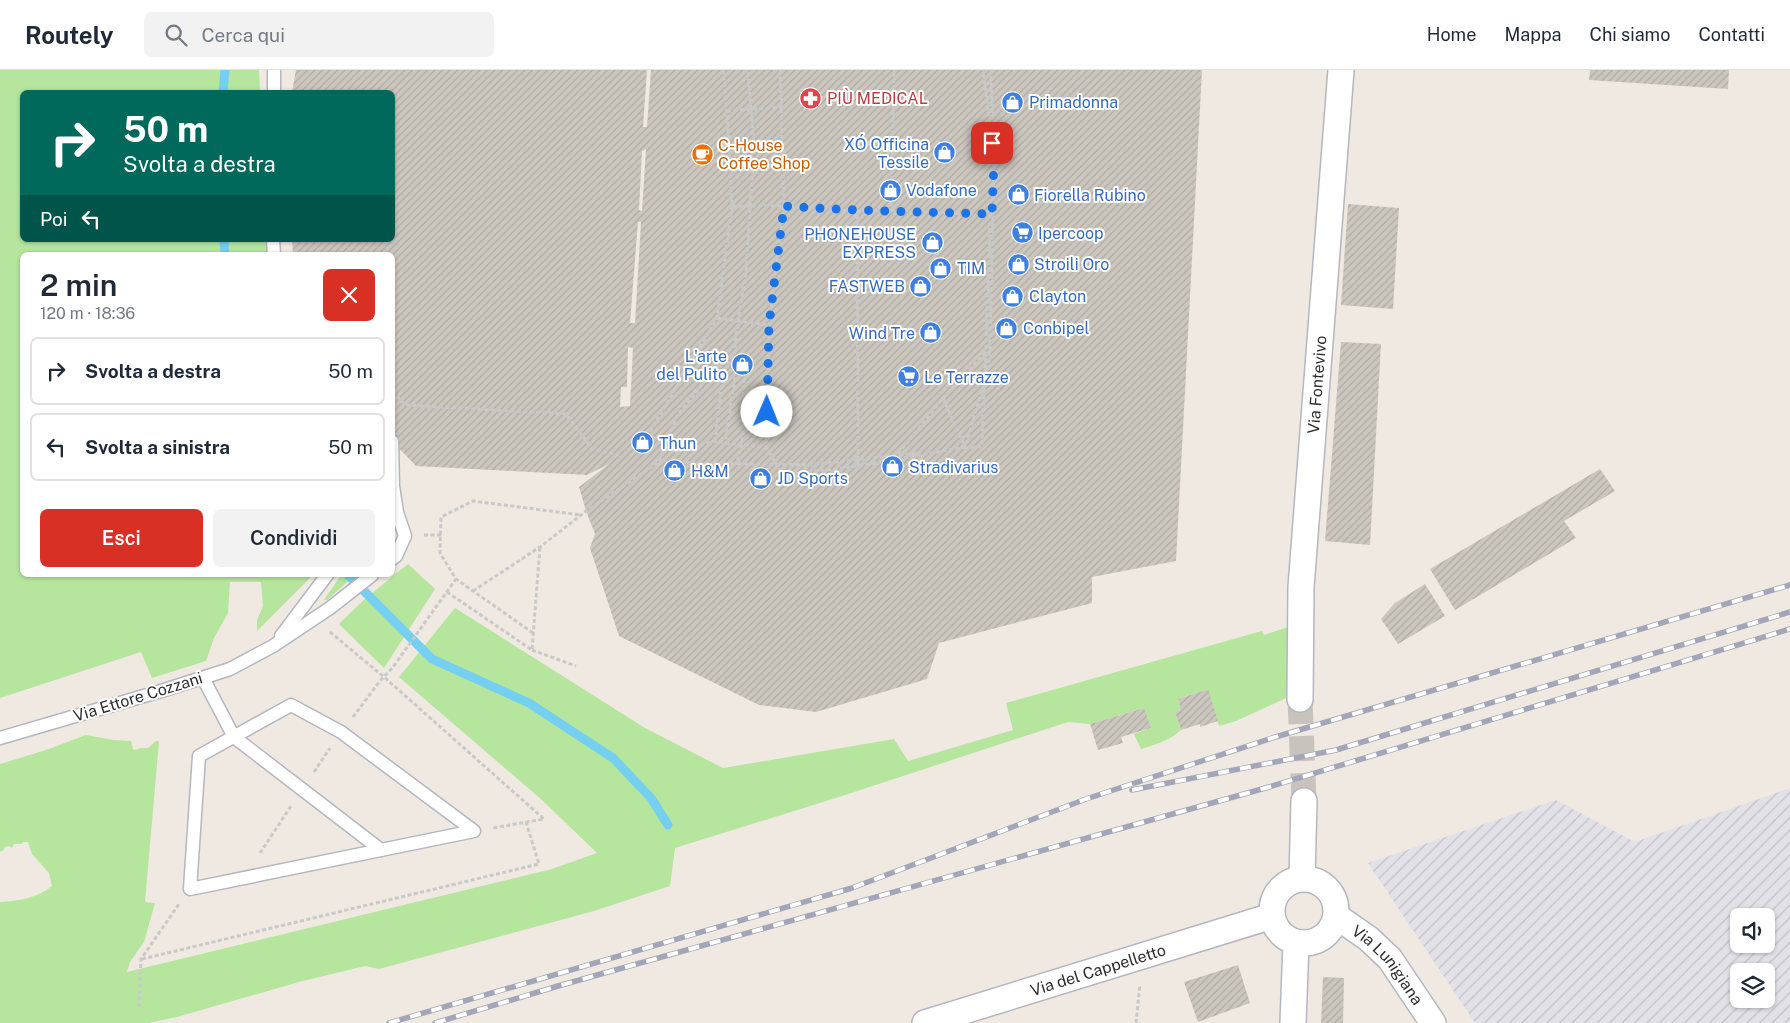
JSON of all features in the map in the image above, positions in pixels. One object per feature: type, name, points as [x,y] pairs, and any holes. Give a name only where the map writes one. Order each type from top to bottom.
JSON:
[{"type":"street","name":"Via Fontevivo","points":[[1300,699],[1301,587],[1341,70]]},
{"type":"street","points":[[1302,878],[1304,801]]},
{"type":"street","points":[[1302,878],[1314,880],[1324,886],[1332,894],[1336,905],[1334,925],[1318,941],[1307,944],[1282,936],[1275,927],[1272,916],[1275,896],[1281,887],[1291,881],[1302,878]]},
{"type":"street","name":"Via del Cappelletto","points":[[924,1023],[1272,916]]},
{"type":"street","name":"Via Lunigiana","points":[[1336,916],[1369,939],[1390,959],[1433,1023]]},
{"type":"street","points":[[1293,1023],[1296,942]]},
{"type":"lane","points":[[274,70],[274,90]]},
{"type":"lane","points":[[395,499],[405,536],[395,555]]},
{"type":"lane","points":[[273,646],[326,577]]},
{"type":"lane","name":"Via Ettore Cozzani","points":[[0,738],[230,669],[273,646],[330,608],[369,577]]},
{"type":"lane","points":[[203,678],[234,737],[381,850]]},
{"type":"lane","points":[[291,705],[341,732],[474,831],[190,889],[199,756],[291,705]]},
{"type":"path","points":[[723,70],[732,206],[716,318],[648,435],[676,451],[715,441],[766,447]]},
{"type":"path","points":[[725,443],[735,376],[735,344],[746,271],[754,147],[748,70]]},
{"type":"path","points":[[780,70],[784,206],[769,325],[766,447],[784,475],[858,466],[966,447]]},
{"type":"path","points":[[891,210],[894,70]]},
{"type":"path","points":[[966,447],[988,370],[990,348],[994,161],[983,70]]},
{"type":"path","points":[[659,462],[809,464],[982,446],[993,125],[991,70]]},
{"type":"path","points":[[727,111],[782,107]]},
{"type":"path","points":[[732,206],[784,206],[857,211],[891,210],[992,214]]},
{"type":"path","points":[[857,211],[858,466]]},
{"type":"path","points":[[716,318],[769,325]]},
{"type":"path","points":[[473,591],[540,547],[582,515],[659,462],[677,416],[735,344]]},
{"type":"path","points":[[894,459],[944,398],[990,348]]},
{"type":"path","points":[[734,356],[744,367],[743,437],[738,463]]},
{"type":"path","points":[[715,441],[723,371],[734,356]]},
{"type":"path","points":[[395,395],[406,405],[566,414],[592,449],[619,455]]},
{"type":"path","points":[[944,398],[966,447]]},
{"type":"path","points":[[533,634],[456,579],[440,553],[441,517],[473,501],[582,515]]},
{"type":"path","points":[[532,650],[540,547]]},
{"type":"path","points":[[256,860],[341,732],[393,667],[456,579]]},
{"type":"path","points":[[447,592],[532,650],[576,666]]},
{"type":"path","points":[[329,631],[384,677],[544,819],[474,831]]},
{"type":"path","points":[[141,959],[539,864],[526,822]]},
{"type":"path","points":[[139,1007],[141,959],[190,889]]},
{"type":"path","points":[[1136,1023],[1143,956]]},
{"type":"shaded area","points":[[1790,788],[1790,1023],[1475,1023],[1368,863],[1556,800],[1635,842]]},
{"type":"green space","points":[[0,70],[259,70],[260,90],[20,90],[20,242],[268,242],[268,252],[20,252],[20,577],[311,577],[257,631],[257,620],[263,606],[261,582],[230,582],[228,613],[214,638],[206,661],[152,678],[141,652],[0,698]]},
{"type":"green space","points":[[408,564],[435,589],[384,668],[339,624],[366,598],[392,577],[395,577],[395,575]]},
{"type":"green space","points":[[340,577],[353,577],[327,600],[324,600]]},
{"type":"green space","points":[[455,608],[645,728],[723,768],[894,739],[908,761],[1013,730],[1006,703],[1262,631],[1264,635],[1288,627],[1293,656],[1295,694],[1236,721],[1219,726],[1207,689],[1178,699],[1181,710],[1175,712],[1181,730],[1167,740],[1141,749],[1134,734],[1151,728],[1144,708],[1090,724],[1068,722],[675,848],[670,886],[594,911],[379,969],[365,966],[149,1023],[0,1023],[0,902],[27,898],[52,886],[49,873],[32,854],[28,842],[14,844],[12,848],[9,846],[5,847],[3,851],[0,851],[0,764],[86,735],[131,741],[133,749],[136,750],[148,748],[156,741],[159,741],[145,902],[155,903],[144,942],[130,962],[127,972],[552,869],[597,853],[542,800],[399,677]]},
{"type":"building","name":"Le Terrazze","points":[[296,70],[647,70],[643,127],[647,127],[651,70],[1202,70],[1176,561],[1092,577],[1092,603],[939,643],[927,679],[816,712],[759,705],[619,636],[590,548],[595,534],[579,487],[609,464],[587,475],[416,466],[395,444],[395,252],[293,252],[292,242],[395,242],[395,90],[292,90]],"holes":[[[646,149],[642,211],[639,210],[642,151]],[[638,222],[641,222],[635,323],[630,323]],[[628,347],[633,348],[630,406],[620,407],[621,387],[627,387]]]},
{"type":"building","points":[[1590,70],[1729,70],[1728,89],[1589,80]]},
{"type":"building","points":[[1348,204],[1399,208],[1393,309],[1341,305]]},
{"type":"building","points":[[1341,342],[1381,344],[1370,545],[1325,541]]},
{"type":"building","points":[[1600,469],[1615,491],[1564,521],[1576,538],[1455,610],[1430,569]]},
{"type":"building","points":[[1425,584],[1445,616],[1398,644],[1381,619],[1395,603]]},
{"type":"building","points":[[1208,689],[1218,721],[1200,727],[1200,724],[1181,730],[1175,712],[1181,710],[1178,699]]},
{"type":"building","points":[[1144,708],[1151,728],[1121,737],[1123,743],[1098,750],[1090,724]]},
{"type":"building","points":[[1238,965],[1250,1003],[1198,1022],[1184,982]]},
{"type":"building","points":[[1323,977],[1344,978],[1343,1023],[1321,1023]]},
{"type":"waterway","points":[[223,90],[225,70]]},
{"type":"waterway","points":[[224,242],[225,252]]},
{"type":"waterway","points":[[350,577],[432,659],[529,703],[613,758],[651,798],[668,825]]},
{"type":"tunnel","points":[[1300,699],[1304,801]]},
{"type":"railway","points":[[389,1023],[852,888],[1086,799],[1272,738],[1790,585]]},
{"type":"railway","points":[[1132,790],[1336,750],[1790,612]]},
{"type":"railway","points":[[435,1023],[558,986],[1269,787],[1790,629]]},
{"type":"place","name":"PIÙ MEDICAL","points":[[811,98]]},
{"type":"place","name":"Primadonna","points":[[1013,102]]},
{"type":"place","name":"XÓ Officina Tessile","points":[[945,153]]},
{"type":"place","name":"C-House Coffee Shop","points":[[702,154]]},
{"type":"place","name":"Vodafone","points":[[890,190]]},
{"type":"place","name":"Fiorella Rubino","points":[[1018,195]]},
{"type":"place","name":"Ipercoop","points":[[1022,233]]},
{"type":"place","name":"PHONEHOUSE EXPRESS","points":[[932,243]]},
{"type":"place","name":"Stroili Oro","points":[[1018,264]]},
{"type":"place","name":"TIM","points":[[941,268]]},
{"type":"place","name":"FASTWEB","points":[[921,286]]},
{"type":"place","name":"Clayton","points":[[1013,296]]},
{"type":"place","name":"Conbipel","points":[[1007,328]]},
{"type":"place","name":"Wind Tre","points":[[931,333]]},
{"type":"place","name":"L'arte del Pulito","points":[[743,365]]},
{"type":"place","name":"Le Terrazze","points":[[908,377]]},
{"type":"place","name":"Thun","points":[[643,443]]},
{"type":"place","name":"Stradivarius","points":[[893,467]]},
{"type":"place","name":"H&M","points":[[675,471]]},
{"type":"place","name":"JD Sports","points":[[761,478]]},
{"type":"route","points":[[767,412],[769,325],[784,206],[857,211],[891,210],[992,214],[994,161],[992,143]]}]
